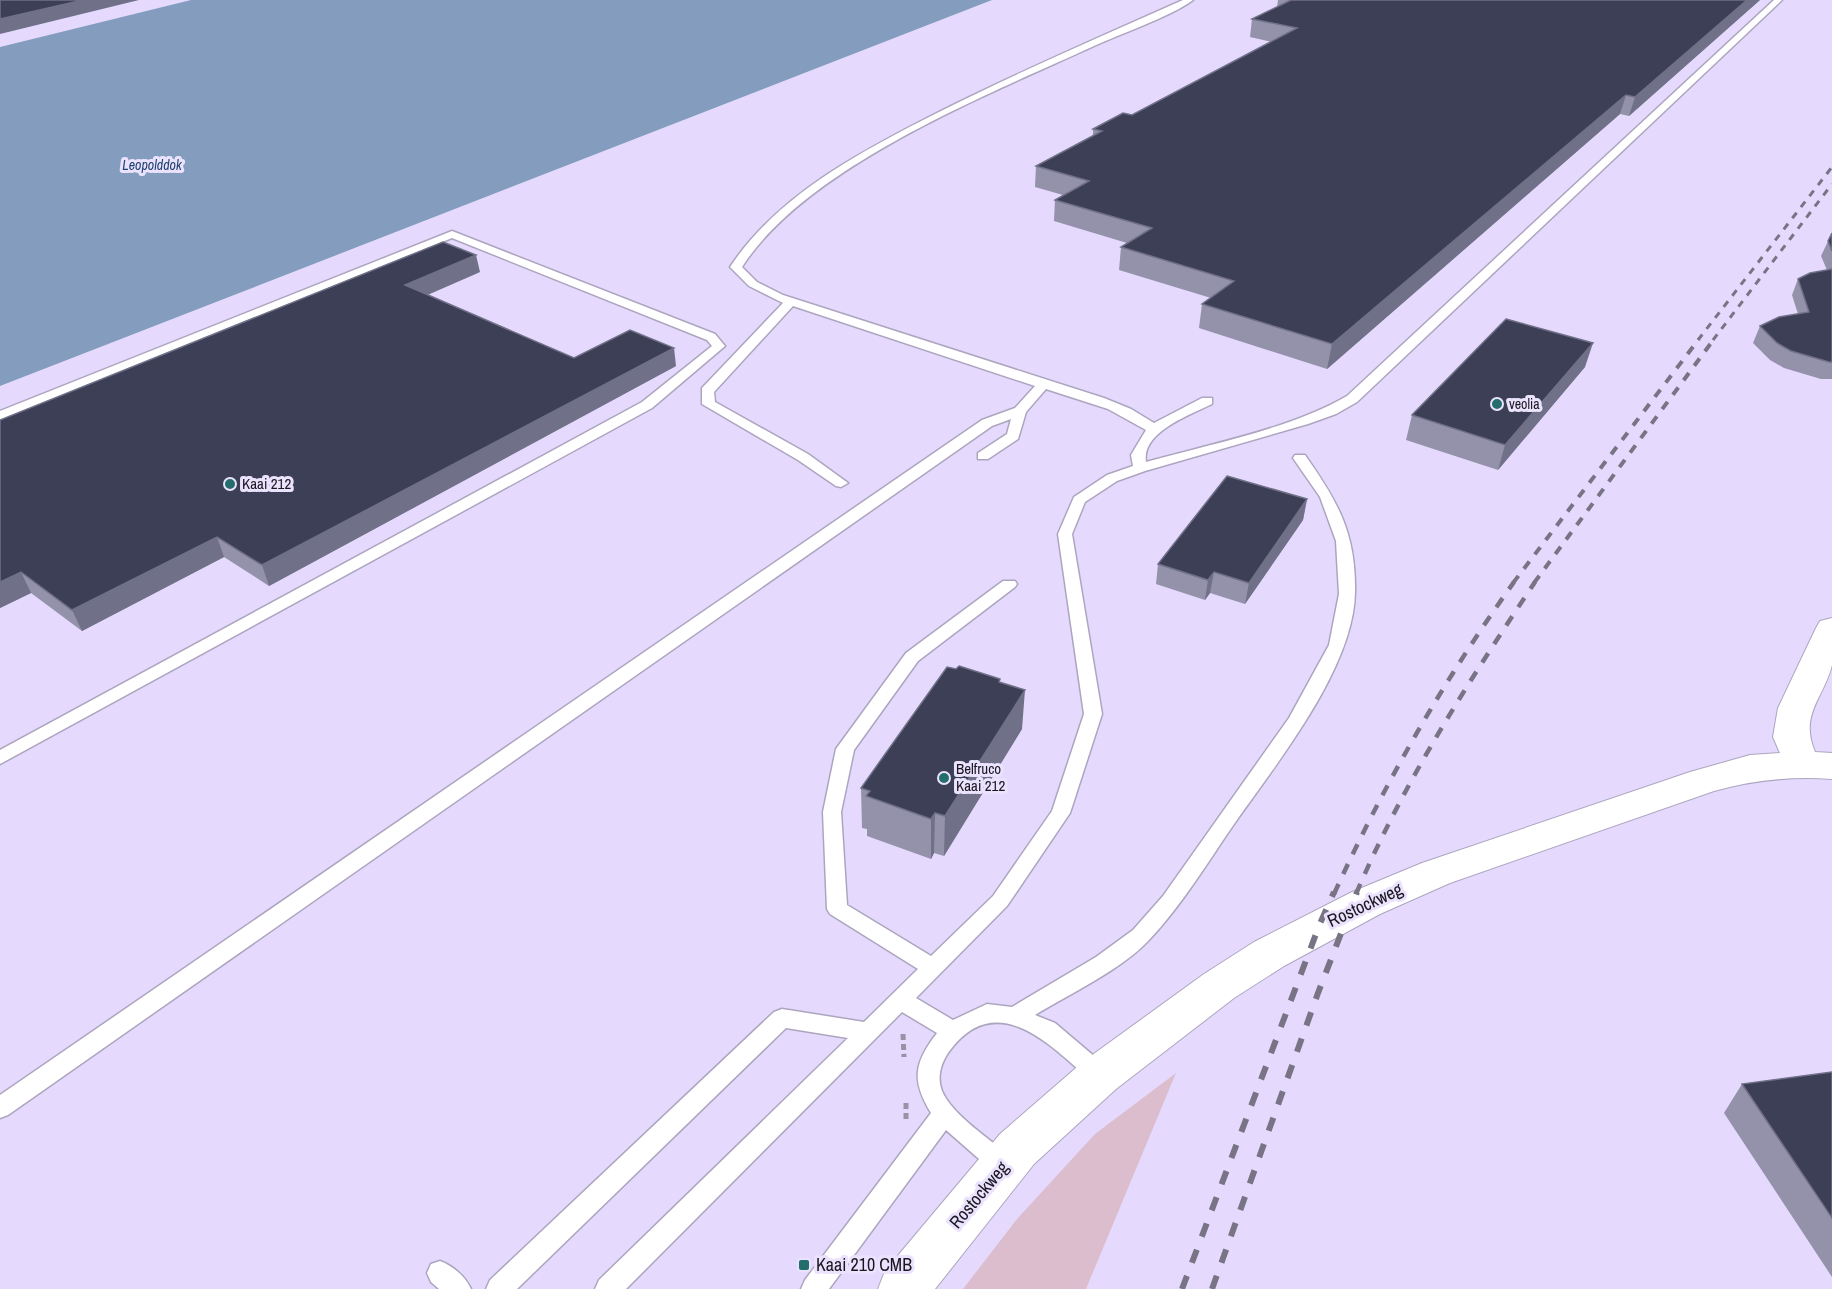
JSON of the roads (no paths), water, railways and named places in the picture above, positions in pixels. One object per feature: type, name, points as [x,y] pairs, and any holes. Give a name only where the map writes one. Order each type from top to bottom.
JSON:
[{"type":"street","name":"Rostockweg","points":[[1817,765],[1791,737],[1794,708],[1832,628]]},
{"type":"street","name":"Rostockweg","points":[[903,1289],[1017,1149],[1100,1075],[1219,986],[1269,954],[1366,903],[1436,873],[1703,781],[1750,768],[1817,765]]},
{"type":"lane","points":[[1153,429],[1132,413],[1110,402],[1044,384],[791,301],[747,281],[736,267],[747,250],[803,196],[872,150],[983,93],[1189,0]]},
{"type":"lane","points":[[608,1289],[902,1001],[1000,901],[1061,813],[1093,714],[1065,534],[1078,500],[1112,478],[1303,421],[1331,411],[1352,399],[1778,0]]},
{"type":"lane","points":[[0,416],[452,234],[711,337],[719,346],[646,405],[0,758]]},
{"type":"lane","points":[[791,301],[707,391],[709,404],[803,457],[841,483]]},
{"type":"lane","points":[[984,456],[1013,436],[1020,411],[1044,384]]},
{"type":"lane","points":[[1140,468],[1138,455],[1153,429],[1207,401]]},
{"type":"lane","points":[[0,1108],[987,423],[1020,411]]},
{"type":"lane","points":[[1016,1016],[1103,963],[1140,936],[1170,901],[1297,720],[1337,645],[1347,594],[1344,540],[1327,497],[1300,458]]},
{"type":"lane","points":[[934,968],[837,909],[832,812],[845,749],[912,657],[1009,584]]},
{"type":"lane","points":[[902,1001],[952,1031]]},
{"type":"lane","points":[[1003,1166],[945,1114],[930,1090],[930,1059],[952,1031],[987,1013],[1016,1016],[1047,1029],[1100,1075]]},
{"type":"lane","points":[[499,1289],[782,1018],[870,1032]]},
{"type":"lane","points":[[814,1289],[945,1114]]},
{"type":"water","name":"Leopolddok","points":[[191,0],[992,0],[0,386],[0,47]]},
{"type":"railway","points":[[1698,340],[1832,167]]},
{"type":"railway","points":[[1713,340],[1832,184]]},
{"type":"railway","points":[[1513,583],[1699,339]]},
{"type":"railway","points":[[1534,583],[1714,339]]},
{"type":"railway","points":[[1334,894],[1373,813],[1416,734],[1463,657],[1514,582]]},
{"type":"railway","points":[[1356,894],[1395,812],[1438,734],[1535,582]]},
{"type":"railway","points":[[1182,1289],[1319,926],[1334,892]]},
{"type":"railway","points":[[1212,1289],[1318,993],[1357,892]]},
{"type":"place","name":"veolia","points":[[1497,404]]},
{"type":"place","name":"Kaai 212","points":[[230,484]]},
{"type":"place","name":"Belfruco Kaai 212","points":[[944,778]]},
{"type":"place","name":"Kaai 210 CMB","points":[[804,1265]]}]
